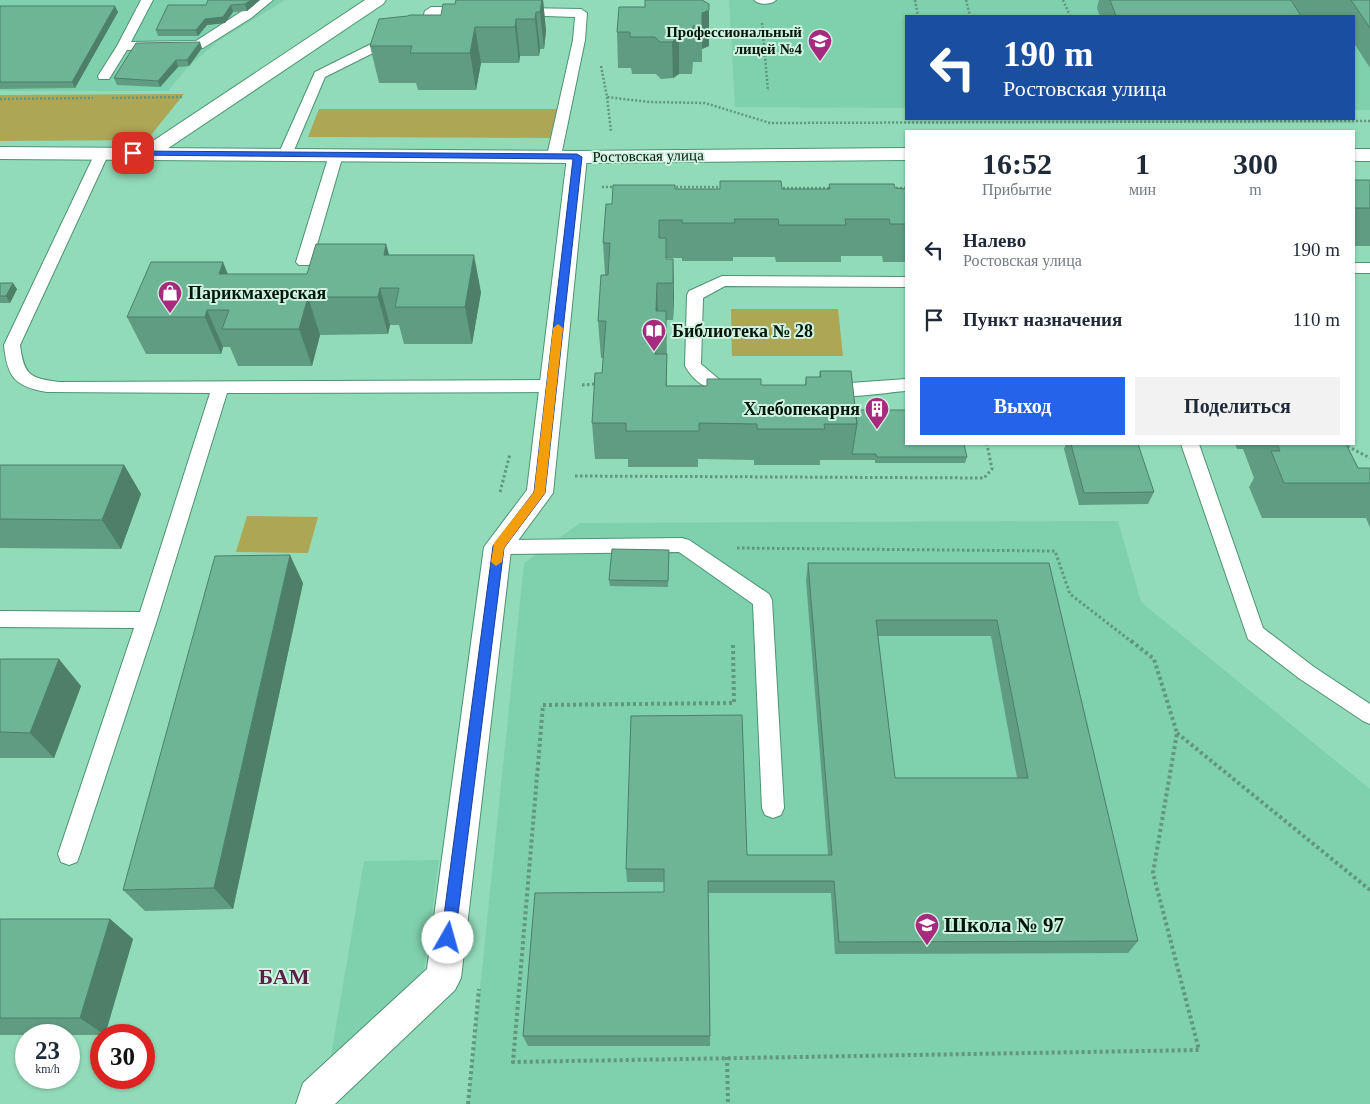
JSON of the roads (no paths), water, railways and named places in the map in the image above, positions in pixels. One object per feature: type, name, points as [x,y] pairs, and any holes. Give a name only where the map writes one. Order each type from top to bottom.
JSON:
[{"type":"street","points":[[148,154],[376,0]]},
{"type":"street","name":"Ростовская улица","points":[[0,153],[577,157],[905,154]]},
{"type":"street","points":[[1355,155],[1370,155]]},
{"type":"street","points":[[315,1104],[316,1096],[443,978],[498,546],[540,493],[577,157]]},
{"type":"lane","points":[[104,76],[123,46],[147,0]]},
{"type":"lane","points":[[123,46],[199,45],[267,0]]},
{"type":"lane","points":[[760,0],[770,0]]},
{"type":"lane","points":[[284,155],[320,74],[391,39],[426,29],[431,11],[481,12]]},
{"type":"lane","points":[[511,12],[581,13],[579,40],[554,156]]},
{"type":"lane","points":[[102,153],[12,345],[14,362],[20,376],[32,385],[59,388],[552,386]]},
{"type":"lane","points":[[304,262],[336,155]]},
{"type":"lane","points":[[1355,268],[1370,268]]},
{"type":"lane","points":[[745,387],[717,387],[693,366],[694,295],[722,280],[905,282]]},
{"type":"lane","points":[[811,388],[858,389],[905,385]]},
{"type":"lane","points":[[69,854],[147,620],[220,388]]},
{"type":"lane","points":[[1190,445],[1255,633],[1307,673],[1370,715]]},
{"type":"lane","points":[[498,546],[682,545],[762,600],[773,808]]},
{"type":"lane","points":[[0,619],[147,620]]},
{"type":"place","name":"Профессиональный лицей №4","points":[[820,62]]},
{"type":"place","name":"Парикмахерская","points":[[170,314]]},
{"type":"place","name":"Библиотека № 28","points":[[654,352]]},
{"type":"place","name":"Хлебопекарня","points":[[877,430]]},
{"type":"place","name":"Школа № 97","points":[[927,946]]},
{"type":"district","name":"БАМ","points":[[284,976]]}]
